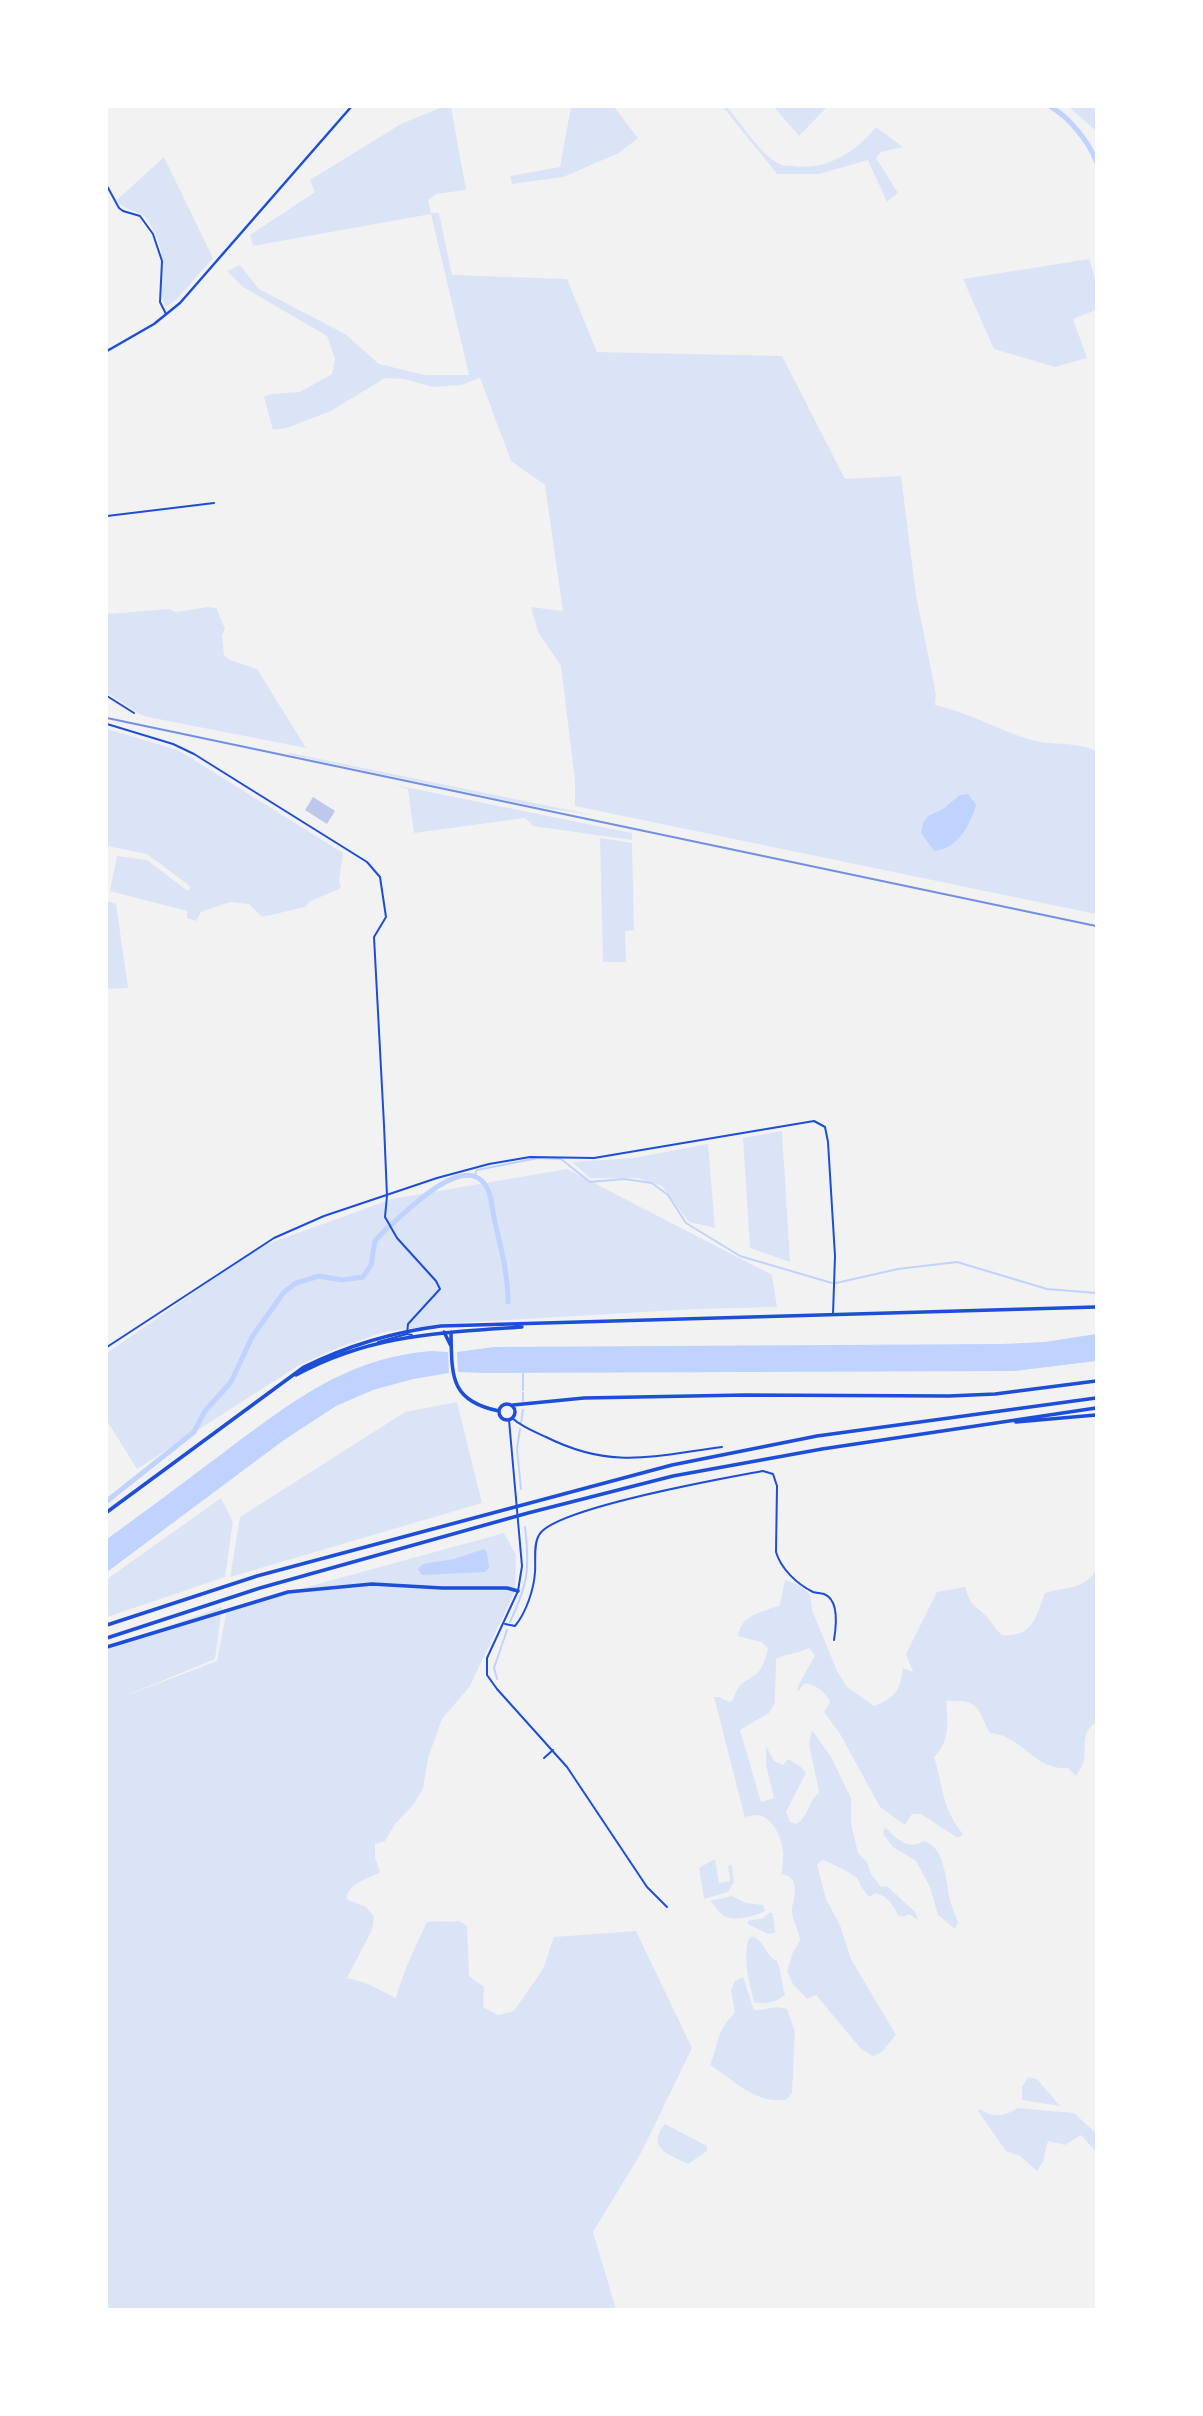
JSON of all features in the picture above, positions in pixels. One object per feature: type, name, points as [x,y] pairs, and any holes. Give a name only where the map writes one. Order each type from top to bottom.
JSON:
[{"type":"main road","points":[[107,351],[167,315],[196,286],[352,107]]},
{"type":"main road","points":[[107,1511],[304,1367],[333,1353],[374,1339],[441,1326],[1096,1307]]},
{"type":"main road","points":[[441,1326],[450,1331],[558,1324]]},
{"type":"main road","points":[[276,1386],[337,1356],[377,1342],[409,1333],[443,1332],[480,1325]]},
{"type":"main road","points":[[450,1331],[453,1374],[457,1389],[483,1407],[499,1411]]},
{"type":"main road","points":[[443,1332],[452,1349]]},
{"type":"main road","points":[[499,1411],[505,1403],[522,1405],[584,1398],[745,1395],[949,1396],[1006,1393],[1096,1381]]},
{"type":"main road","points":[[107,1625],[257,1576],[672,1465],[817,1436],[1096,1398]]},
{"type":"main road","points":[[513,1405],[516,1410]]},
{"type":"main road","points":[[499,1411],[502,1418],[510,1419],[522,1405]]},
{"type":"main road","points":[[107,1638],[260,1588],[616,1489],[719,1466],[1096,1408]]},
{"type":"main road","points":[[986,1424],[1096,1415]]},
{"type":"main road","points":[[107,1647],[265,1598],[323,1587],[372,1584],[507,1588],[518,1591]]},
{"type":"street","points":[[107,186],[119,208],[140,216],[153,234],[162,261],[160,302],[167,315]]},
{"type":"street","points":[[107,516],[214,503]]},
{"type":"street","points":[[107,696],[134,713]]},
{"type":"street","points":[[107,724],[166,741],[187,751],[359,857],[377,872],[382,883],[387,912],[374,937],[387,1196],[385,1217],[390,1229],[440,1289],[408,1324],[409,1333]]},
{"type":"street","points":[[107,1347],[274,1238],[324,1216],[458,1171],[543,1156],[594,1158],[819,1122],[825,1127],[828,1142],[835,1256],[831,1301],[833,1316]]},
{"type":"street","points":[[510,1419],[571,1449],[608,1458],[643,1458],[722,1447]]},
{"type":"street","points":[[510,1419],[522,1551],[518,1591],[488,1658],[487,1675],[554,1750],[577,1780],[647,1887],[667,1907]]},
{"type":"street","points":[[504,1623],[515,1626],[522,1615],[534,1579],[537,1538],[547,1526],[601,1507],[763,1471],[773,1474],[777,1486],[778,1561],[783,1569],[811,1591],[830,1598],[836,1619],[834,1640]]},
{"type":"street","points":[[544,1758],[554,1750]]},
{"type":"shaded area","points":[[442,107],[451,107],[466,190],[436,194],[428,200],[431,213],[439,213],[452,275],[567,279],[597,352],[782,356],[845,479],[901,476],[916,595],[936,694],[935,705],[1032,740],[1081,746],[1096,751],[1096,914],[575,806],[575,781],[561,666],[538,632],[531,607],[563,611],[545,485],[511,461],[480,378],[461,385],[433,387],[404,379],[385,378],[331,411],[286,428],[273,430],[264,397],[300,392],[332,374],[335,359],[327,336],[243,287],[227,271],[240,265],[259,289],[345,334],[379,364],[425,375],[469,375],[431,214],[253,246],[250,235],[315,192],[310,180],[401,124]]},
{"type":"shaded area","points":[[571,107],[614,107],[638,138],[619,153],[563,177],[512,184],[510,176],[560,167]]},
{"type":"shaded area","points":[[723,107],[727,107],[764,152],[785,166],[817,166],[839,158],[850,152],[876,127],[903,147],[881,152],[876,158],[898,193],[887,202],[868,160],[819,174],[777,174]]},
{"type":"shaded area","points":[[774,107],[827,107],[799,136]]},
{"type":"shaded area","points":[[1069,107],[1096,107],[1096,131]]},
{"type":"shaded area","points":[[164,157],[213,258],[177,299],[166,307],[162,293],[162,255],[154,231],[145,217],[117,200]]},
{"type":"shaded area","points":[[1089,259],[1096,280],[1096,310],[1073,319],[1087,358],[1055,367],[994,349],[963,279]]},
{"type":"shaded area","points":[[216,608],[225,629],[222,635],[224,655],[230,660],[257,669],[306,748],[143,716],[107,693],[107,614],[169,609],[176,612]]},
{"type":"shaded area","points":[[107,729],[178,750],[343,853],[339,880],[341,888],[309,902],[305,907],[262,917],[249,904],[230,902],[201,912],[196,921],[187,918],[187,911],[110,891],[117,856],[147,860],[188,891],[191,887],[147,854],[107,846]]},
{"type":"shaded area","points":[[287,754],[593,815],[537,807]]},
{"type":"shaded area","points":[[390,784],[632,833],[632,840],[533,826],[525,818],[414,833],[408,789]]},
{"type":"shaded area","points":[[600,838],[632,843],[634,930],[625,931],[626,962],[603,962]]},
{"type":"shaded area","points":[[107,901],[116,904],[128,988],[107,989]]},
{"type":"shaded area","points":[[782,1131],[790,1262],[750,1248],[743,1138]]},
{"type":"shaded area","points":[[708,1144],[715,1228],[689,1222],[662,1186],[638,1178],[590,1178],[572,1162],[633,1158]]},
{"type":"shaded area","points":[[567,1169],[772,1275],[777,1307],[456,1323],[384,1332],[301,1364],[137,1469],[107,1421],[107,1353],[259,1247],[392,1199]]},
{"type":"shaded area","points":[[457,1402],[482,1503],[230,1577],[240,1517],[405,1412]]},
{"type":"shaded area","points":[[221,1498],[233,1522],[225,1577],[107,1617],[107,1579]]},
{"type":"shaded area","points":[[504,1533],[516,1555],[515,1591],[470,1686],[442,1719],[428,1758],[423,1788],[385,1841],[375,1844],[375,1857],[380,1872],[355,1885],[348,1893],[346,1899],[366,1907],[374,1916],[372,1930],[347,1978],[366,1983],[396,1998],[427,1922],[459,1921],[467,1926],[469,1976],[484,1987],[483,2007],[498,2015],[514,2011],[543,1969],[554,1937],[636,1931],[692,2048],[641,2153],[593,2232],[616,2309],[107,2309],[107,1648],[222,1607],[215,1659],[120,1698],[217,1661],[227,1609]]},
{"type":"shaded area","points":[[1096,1569],[1096,1723],[1086,1734],[1082,1766],[1076,1776],[1068,1768],[1046,1764],[1012,1740],[990,1733],[979,1710],[971,1703],[946,1701],[945,1738],[934,1757],[947,1806],[963,1834],[958,1838],[921,1814],[912,1814],[905,1825],[880,1807],[840,1734],[824,1712],[830,1702],[825,1694],[817,1687],[805,1683],[797,1692],[815,1655],[809,1648],[776,1659],[775,1703],[769,1713],[740,1730],[761,1802],[774,1798],[766,1765],[766,1746],[774,1761],[783,1765],[788,1759],[806,1773],[786,1812],[790,1822],[796,1824],[819,1792],[809,1744],[812,1730],[831,1757],[851,1798],[851,1823],[858,1853],[867,1862],[871,1874],[881,1887],[887,1886],[915,1912],[918,1920],[909,1914],[903,1917],[898,1915],[892,1904],[883,1896],[875,1893],[870,1897],[851,1874],[822,1860],[817,1865],[826,1899],[840,1925],[851,1959],[896,2035],[882,2052],[873,2056],[861,2049],[816,1995],[807,1999],[793,1984],[787,1971],[800,1941],[792,1913],[795,1885],[789,1877],[782,1874],[782,1844],[772,1823],[760,1815],[745,1818],[714,1697],[729,1702],[733,1700],[738,1688],[760,1670],[764,1662],[768,1648],[761,1642],[738,1636],[740,1629],[753,1615],[780,1605],[785,1580],[799,1585],[810,1594],[812,1610],[837,1671],[847,1687],[874,1706],[896,1692],[903,1668],[913,1672],[906,1654],[937,1592],[965,1587],[971,1602],[1002,1635],[1013,1635],[1021,1633],[1032,1624],[1045,1593],[1081,1584],[1092,1576]]},
{"type":"shaded area","points":[[885,1827],[903,1842],[917,1844],[925,1841],[938,1852],[958,1922],[955,1929],[938,1915],[930,1887],[916,1861],[893,1847],[883,1834]]},
{"type":"shaded area","points":[[715,1859],[719,1883],[730,1881],[728,1866],[732,1865],[734,1882],[728,1892],[704,1899],[699,1868]]},
{"type":"shaded area","points":[[732,1896],[746,1903],[763,1905],[765,1911],[746,1917],[730,1918],[722,1914],[710,1901]]},
{"type":"shaded area","points":[[770,1912],[773,1914],[775,1933],[768,1934],[748,1924],[748,1921],[763,1918]]},
{"type":"shaded area","points":[[753,1936],[777,1961],[780,1970],[785,1995],[771,2002],[754,2002],[746,1955],[748,1940]]},
{"type":"shaded area","points":[[743,1977],[754,2010],[777,2007],[787,2009],[795,2032],[792,2093],[786,2100],[755,2095],[710,2065],[721,2032],[735,2013],[731,1990],[735,1981]]},
{"type":"shaded area","points":[[1028,2077],[1037,2079],[1060,2106],[1022,2100],[1022,2087]]},
{"type":"shaded area","points":[[1018,2108],[1074,2113],[1096,2133],[1096,2152],[1081,2135],[1065,2145],[1048,2141],[1043,2162],[1037,2171],[1020,2156],[1006,2151],[978,2111],[980,2109],[999,2115]]},
{"type":"shaded area","points":[[665,2124],[707,2146],[707,2151],[688,2164],[668,2154],[662,2150],[658,2139]]},
{"type":"water","points":[[968,794],[976,805],[962,835],[950,846],[934,851],[921,833],[923,823],[928,816],[943,809],[960,795]]},
{"type":"water","points":[[1096,1334],[1096,1361],[1015,1371],[483,1373],[458,1372],[457,1352],[494,1347],[1002,1344],[1045,1342]]},
{"type":"water","points":[[448,1352],[449,1373],[373,1390],[336,1406],[284,1440],[107,1572],[107,1539],[295,1401],[345,1373],[372,1363],[400,1355]]},
{"type":"water","points":[[484,1549],[487,1552],[489,1568],[485,1572],[422,1575],[418,1569],[423,1564],[454,1559]]},
{"type":"building","points":[[313,797],[335,811],[327,824],[305,810]]},
{"type":"waterway","points":[[1051,107],[1078,131],[1096,161]]},
{"type":"waterway","points":[[474,1176],[477,1170],[538,1158],[561,1159],[590,1182],[624,1179],[652,1183],[668,1195],[686,1223],[740,1256],[832,1283]]},
{"type":"waterway","points":[[391,1225],[421,1198],[448,1181],[460,1176],[472,1176],[482,1181],[491,1200],[508,1302]]},
{"type":"waterway","points":[[107,1501],[194,1432],[205,1411],[231,1382],[252,1337],[284,1292],[296,1283],[319,1276],[342,1280],[363,1277],[371,1265],[375,1241],[387,1228]]},
{"type":"waterway","points":[[836,1283],[898,1269],[957,1262],[1047,1289],[1096,1293]]},
{"type":"waterway","points":[[523,1373],[523,1390]]},
{"type":"waterway","points":[[523,1393],[523,1401]]},
{"type":"waterway","points":[[521,1423],[523,1410]]},
{"type":"waterway","points":[[520,1429],[517,1449],[521,1489]]},
{"type":"waterway","points":[[510,1622],[521,1597],[526,1576],[525,1527]]},
{"type":"waterway","points":[[497,1679],[494,1668],[507,1630]]},
{"type":"railway","points":[[107,718],[1096,926]]}]
